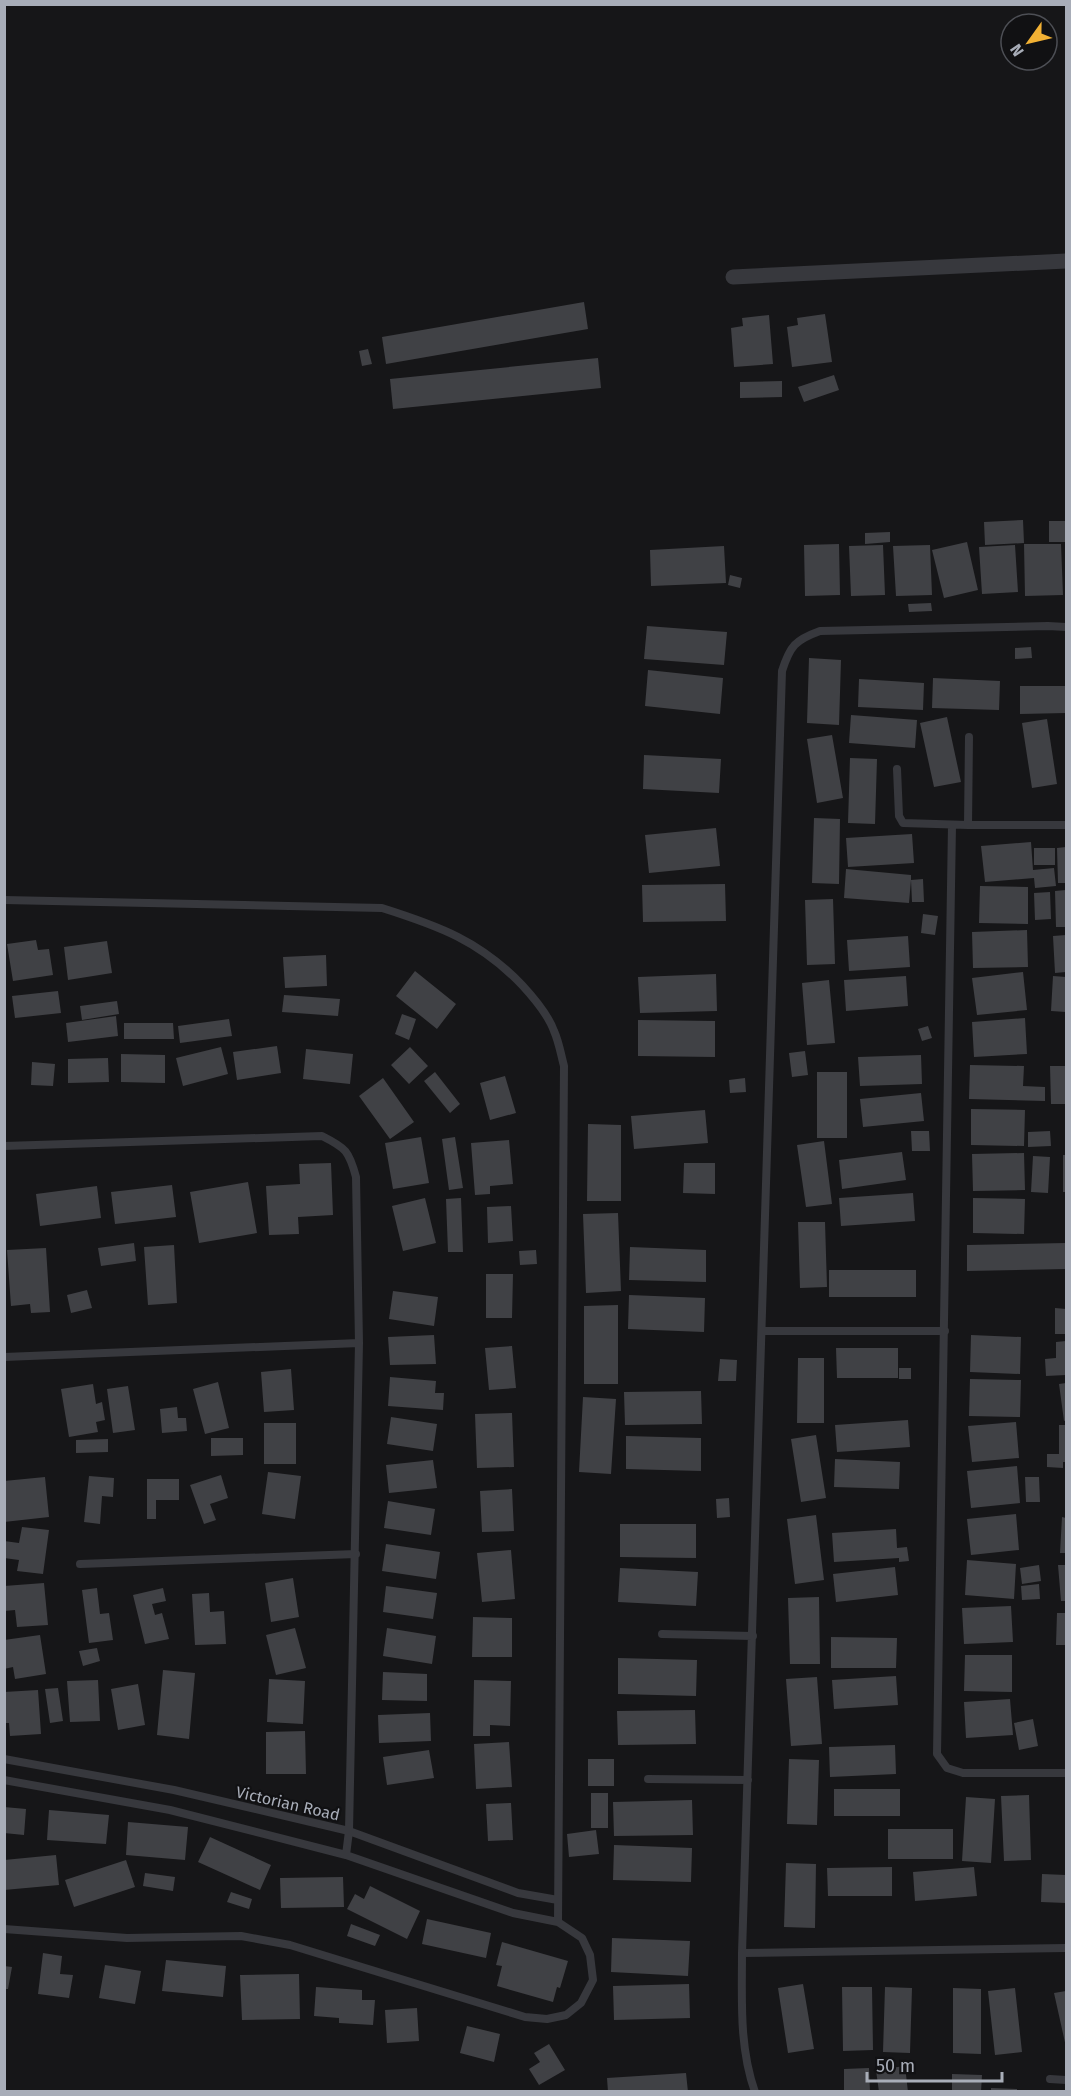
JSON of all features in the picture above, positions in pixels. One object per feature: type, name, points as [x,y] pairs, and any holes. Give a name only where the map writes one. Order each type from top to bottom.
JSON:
[{"type":"street","points":[[733,277],[1066,261]]},
{"type":"lane","points":[[755,2091],[746,2068],[742,2028],[742,1953],[782,671],[788,654],[801,638],[820,631],[1066,627]]},
{"type":"lane","points":[[968,825],[969,737]]},
{"type":"lane","points":[[897,769],[899,816],[903,823],[1066,825]]},
{"type":"lane","points":[[952,825],[937,1754],[947,1768],[963,1773],[1066,1773]]},
{"type":"lane","points":[[4,900],[382,908],[434,925],[475,945],[506,968],[534,998],[554,1029],[564,1066],[558,1922]]},
{"type":"lane","points":[[4,1146],[322,1136],[340,1145],[351,1158],[356,1177],[359,1343],[356,1554],[346,1855]]},
{"type":"lane","points":[[763,1331],[945,1331]]},
{"type":"lane","points":[[4,1357],[359,1343]]},
{"type":"lane","points":[[80,1564],[356,1554]]},
{"type":"lane","points":[[662,1634],[753,1635]]},
{"type":"lane","name":"Victorian Road","points":[[4,1759],[174,1790],[348,1831],[518,1893],[558,1900]]},
{"type":"lane","points":[[648,1779],[748,1780]]},
{"type":"lane","points":[[4,1780],[170,1810],[346,1855],[513,1913],[558,1922],[582,1938],[590,1955],[593,1980],[581,2003],[566,2016],[547,2019],[525,2017],[290,1945],[241,1936],[127,1938],[4,1929]]},
{"type":"lane","points":[[742,1953],[1066,1948]]},
{"type":"lane","points":[[1050,2079],[1066,2080]]},
{"type":"building","points":[[584,302],[588,329],[386,364],[382,337]]},
{"type":"building","points":[[825,314],[832,362],[792,367],[787,327],[798,325],[797,318]]},
{"type":"building","points":[[769,315],[773,364],[734,367],[731,328],[743,326],[742,318]]},
{"type":"building","points":[[368,349],[372,364],[362,366],[359,351]]},
{"type":"building","points":[[598,358],[601,388],[393,409],[390,379]]},
{"type":"building","points":[[834,375],[839,390],[804,402],[798,387]]},
{"type":"building","points":[[782,381],[782,397],[740,398],[740,382]]},
{"type":"building","points":[[1023,520],[1024,543],[985,545],[984,522]]},
{"type":"building","points":[[1049,521],[1066,521],[1066,542],[1049,542]]},
{"type":"building","points":[[890,532],[890,542],[865,544],[865,533]]},
{"type":"building","points":[[967,542],[978,590],[944,598],[932,550]]},
{"type":"building","points":[[839,544],[840,595],[805,596],[804,545]]},
{"type":"building","points":[[1024,544],[1061,544],[1063,595],[1025,596]]},
{"type":"building","points":[[883,545],[885,595],[851,596],[849,546]]},
{"type":"building","points":[[930,545],[932,595],[896,596],[893,546]]},
{"type":"building","points":[[1015,545],[1018,592],[982,594],[979,547]]},
{"type":"building","points":[[724,546],[726,583],[651,586],[650,550]]},
{"type":"building","points":[[730,575],[742,578],[740,588],[728,585]]},
{"type":"building","points":[[931,603],[932,611],[909,612],[908,604]]},
{"type":"building","points":[[647,626],[727,632],[724,665],[644,659]]},
{"type":"building","points":[[1031,647],[1032,658],[1015,659],[1015,648]]},
{"type":"building","points":[[809,658],[841,660],[839,725],[807,723]]},
{"type":"building","points":[[648,670],[723,678],[720,714],[645,706]]},
{"type":"building","points":[[933,678],[1000,681],[999,710],[932,708]]},
{"type":"building","points":[[859,679],[924,683],[923,710],[858,707]]},
{"type":"building","points":[[1020,686],[1066,686],[1066,713],[1020,714]]},
{"type":"building","points":[[851,715],[917,720],[915,748],[849,743]]},
{"type":"building","points":[[947,717],[961,782],[934,787],[920,723]]},
{"type":"building","points":[[1047,719],[1057,784],[1032,788],[1022,723]]},
{"type":"building","points":[[832,735],[843,798],[817,803],[807,739]]},
{"type":"building","points":[[644,755],[721,759],[719,793],[643,789]]},
{"type":"building","points":[[850,758],[877,759],[875,824],[848,823]]},
{"type":"building","points":[[814,818],[840,819],[839,884],[812,883]]},
{"type":"building","points":[[716,828],[720,866],[649,873],[645,835]]},
{"type":"building","points":[[912,834],[914,863],[848,867],[846,838]]},
{"type":"building","points":[[1031,842],[1033,870],[1054,868],[1056,886],[1035,888],[1034,878],[985,882],[981,846]]},
{"type":"building","points":[[1066,847],[1066,883],[1058,883],[1057,848]]},
{"type":"building","points":[[1034,848],[1055,848],[1055,865],[1034,865]]},
{"type":"building","points":[[846,869],[911,875],[909,903],[844,898]]},
{"type":"building","points":[[923,879],[924,902],[912,902],[911,880]]},
{"type":"building","points":[[725,884],[726,921],[643,922],[642,885]]},
{"type":"building","points":[[980,886],[1028,887],[1028,924],[979,923]]},
{"type":"building","points":[[1066,890],[1066,927],[1056,927],[1055,891]]},
{"type":"building","points":[[1050,892],[1051,919],[1035,920],[1034,893]]},
{"type":"building","points":[[833,899],[835,964],[807,965],[805,900]]},
{"type":"building","points":[[923,914],[938,916],[935,935],[921,933]]},
{"type":"building","points":[[1027,930],[1028,967],[973,968],[972,932]]},
{"type":"building","points":[[1066,935],[1066,972],[1055,973],[1053,936]]},
{"type":"building","points":[[908,936],[910,967],[849,971],[847,940]]},
{"type":"building","points":[[36,940],[38,950],[49,949],[53,975],[13,981],[7,944]]},
{"type":"building","points":[[107,941],[112,973],[68,980],[64,947]]},
{"type":"building","points":[[326,955],[327,986],[285,988],[283,957]]},
{"type":"building","points":[[415,971],[456,1004],[437,1029],[396,996]]},
{"type":"building","points":[[1023,972],[1027,1010],[977,1015],[972,978]]},
{"type":"building","points":[[716,974],[717,1011],[640,1013],[638,977]]},
{"type":"building","points":[[906,976],[908,1006],[846,1011],[844,980]]},
{"type":"building","points":[[1053,976],[1066,977],[1066,1012],[1051,1011]]},
{"type":"building","points":[[829,980],[835,1043],[807,1045],[802,983]]},
{"type":"building","points":[[58,991],[61,1013],[15,1018],[12,996]]},
{"type":"building","points":[[284,995],[340,999],[338,1016],[282,1012]]},
{"type":"building","points":[[117,1001],[119,1014],[82,1020],[80,1006]]},
{"type":"building","points":[[402,1014],[416,1019],[409,1040],[395,1034]]},
{"type":"building","points":[[116,1016],[118,1036],[68,1042],[66,1023]]},
{"type":"building","points":[[1025,1018],[1027,1054],[974,1057],[972,1022]]},
{"type":"building","points":[[229,1019],[232,1036],[180,1043],[178,1026]]},
{"type":"building","points":[[638,1020],[715,1021],[715,1057],[638,1056]]},
{"type":"building","points":[[124,1023],[173,1023],[174,1039],[124,1039]]},
{"type":"building","points":[[928,1026],[932,1038],[922,1041],[918,1029]]},
{"type":"building","points":[[277,1046],[281,1073],[237,1080],[233,1052]]},
{"type":"building","points":[[221,1047],[228,1074],[183,1086],[176,1058]]},
{"type":"building","points":[[410,1047],[428,1066],[409,1084],[391,1065]]},
{"type":"building","points":[[306,1049],[353,1054],[350,1084],[303,1079]]},
{"type":"building","points":[[805,1051],[808,1075],[792,1077],[789,1053]]},
{"type":"building","points":[[121,1054],[165,1055],[165,1083],[121,1082]]},
{"type":"building","points":[[921,1055],[922,1084],[860,1086],[858,1057]]},
{"type":"building","points":[[108,1058],[109,1082],[68,1083],[68,1059]]},
{"type":"building","points":[[32,1062],[55,1064],[53,1086],[31,1085]]},
{"type":"building","points":[[970,1065],[1024,1066],[1023,1086],[1045,1087],[1045,1101],[969,1099]]},
{"type":"building","points":[[1050,1066],[1066,1066],[1066,1104],[1051,1104]]},
{"type":"building","points":[[435,1072],[460,1104],[450,1113],[424,1081]]},
{"type":"building","points":[[817,1072],[847,1072],[847,1138],[817,1138]]},
{"type":"building","points":[[505,1076],[516,1113],[490,1120],[480,1083]]},
{"type":"building","points":[[383,1078],[414,1122],[390,1139],[359,1096]]},
{"type":"building","points":[[745,1078],[746,1092],[730,1093],[729,1080]]},
{"type":"building","points":[[921,1093],[924,1121],[863,1127],[860,1099]]},
{"type":"building","points":[[971,1109],[1025,1110],[1024,1146],[971,1145]]},
{"type":"building","points":[[705,1110],[708,1143],[634,1149],[631,1116]]},
{"type":"building","points":[[588,1124],[621,1125],[621,1201],[587,1201]]},
{"type":"building","points":[[911,1131],[929,1131],[930,1151],[912,1151]]},
{"type":"building","points":[[1050,1131],[1051,1146],[1028,1147],[1028,1132]]},
{"type":"building","points":[[421,1137],[429,1183],[393,1189],[385,1143]]},
{"type":"building","points":[[455,1137],[463,1188],[449,1190],[442,1139]]},
{"type":"building","points":[[509,1140],[513,1184],[490,1186],[490,1194],[475,1195],[471,1143]]},
{"type":"building","points":[[824,1141],[832,1204],[806,1207],[797,1145]]},
{"type":"building","points":[[902,1152],[906,1180],[842,1189],[839,1160]]},
{"type":"building","points":[[1024,1153],[1025,1190],[973,1191],[972,1154]]},
{"type":"building","points":[[1063,1155],[1066,1155],[1066,1192],[1063,1192]]},
{"type":"building","points":[[1033,1156],[1050,1157],[1048,1193],[1031,1192]]},
{"type":"building","points":[[331,1163],[333,1215],[298,1217],[299,1234],[269,1235],[266,1186],[300,1184],[299,1164]]},
{"type":"building","points":[[684,1163],[715,1163],[715,1194],[683,1193]]},
{"type":"building","points":[[248,1182],[257,1233],[199,1243],[190,1192]]},
{"type":"building","points":[[172,1185],[176,1217],[115,1224],[111,1192]]},
{"type":"building","points":[[97,1186],[101,1218],[40,1226],[36,1194]]},
{"type":"building","points":[[913,1193],[915,1221],[841,1226],[839,1198]]},
{"type":"building","points":[[425,1198],[436,1243],[403,1251],[392,1206]]},
{"type":"building","points":[[461,1198],[463,1252],[448,1252],[446,1199]]},
{"type":"building","points":[[973,1198],[1025,1199],[1024,1234],[973,1233]]},
{"type":"building","points":[[511,1206],[513,1241],[488,1243],[487,1207]]},
{"type":"building","points":[[618,1213],[621,1291],[586,1293],[583,1214]]},
{"type":"building","points":[[798,1222],[825,1222],[827,1287],[800,1288]]},
{"type":"building","points":[[134,1243],[136,1261],[101,1266],[98,1248]]},
{"type":"building","points":[[1066,1243],[1066,1269],[967,1271],[967,1245]]},
{"type":"building","points":[[174,1245],[177,1303],[148,1305],[144,1247]]},
{"type":"building","points":[[630,1247],[706,1250],[706,1282],[629,1280]]},
{"type":"building","points":[[46,1248],[50,1312],[31,1313],[30,1304],[11,1306],[7,1250]]},
{"type":"building","points":[[536,1250],[537,1264],[520,1265],[519,1251]]},
{"type":"building","points":[[829,1270],[916,1270],[916,1297],[829,1297]]},
{"type":"building","points":[[486,1274],[513,1274],[512,1318],[486,1318]]},
{"type":"building","points":[[87,1290],[92,1308],[71,1313],[67,1295]]},
{"type":"building","points":[[393,1291],[438,1297],[434,1326],[389,1319]]},
{"type":"building","points":[[629,1295],[705,1298],[704,1332],[628,1329]]},
{"type":"building","points":[[618,1305],[618,1384],[584,1384],[584,1306]]},
{"type":"building","points":[[1055,1308],[1066,1309],[1066,1334],[1055,1334]]},
{"type":"building","points":[[434,1335],[436,1364],[390,1365],[388,1337]]},
{"type":"building","points":[[971,1335],[1021,1337],[1020,1374],[970,1372]]},
{"type":"building","points":[[1066,1341],[1066,1375],[1046,1376],[1045,1359],[1056,1358],[1056,1342]]},
{"type":"building","points":[[512,1346],[516,1388],[489,1390],[485,1348]]},
{"type":"building","points":[[836,1348],[898,1348],[898,1378],[837,1378]]},
{"type":"building","points":[[798,1358],[824,1358],[824,1423],[797,1423]]},
{"type":"building","points":[[720,1359],[737,1360],[736,1381],[718,1381]]},
{"type":"building","points":[[899,1368],[911,1368],[911,1379],[899,1379]]},
{"type":"building","points":[[291,1369],[294,1410],[264,1412],[261,1372]]},
{"type":"building","points":[[390,1377],[436,1381],[435,1393],[444,1393],[443,1410],[388,1406]]},
{"type":"building","points":[[970,1379],[1021,1380],[1020,1417],[969,1416]]},
{"type":"building","points":[[218,1382],[229,1428],[205,1434],[193,1389]]},
{"type":"building","points":[[1066,1383],[1066,1420],[1064,1421],[1059,1384]]},
{"type":"building","points":[[93,1384],[96,1404],[102,1402],[105,1420],[96,1422],[98,1432],[69,1437],[61,1389]]},
{"type":"building","points":[[128,1386],[135,1430],[113,1433],[107,1389]]},
{"type":"building","points":[[701,1391],[702,1424],[625,1425],[624,1392]]},
{"type":"building","points":[[583,1397],[616,1399],[611,1474],[579,1472]]},
{"type":"building","points":[[177,1407],[178,1418],[186,1418],[187,1431],[162,1433],[160,1409]]},
{"type":"building","points":[[512,1413],[514,1467],[477,1468],[475,1414]]},
{"type":"building","points":[[391,1417],[437,1424],[433,1451],[387,1444]]},
{"type":"building","points":[[908,1420],[910,1447],[837,1452],[835,1425]]},
{"type":"building","points":[[1016,1422],[1019,1458],[972,1462],[968,1426]]},
{"type":"building","points":[[264,1423],[296,1423],[296,1464],[264,1464]]},
{"type":"building","points":[[1059,1425],[1066,1425],[1066,1462],[1063,1462],[1063,1468],[1047,1467],[1047,1454],[1059,1454]]},
{"type":"building","points":[[816,1435],[826,1498],[801,1502],[791,1439]]},
{"type":"building","points":[[626,1436],[701,1438],[701,1471],[626,1469]]},
{"type":"building","points":[[211,1438],[243,1438],[243,1455],[211,1456]]},
{"type":"building","points":[[108,1439],[108,1452],[76,1453],[76,1440]]},
{"type":"building","points":[[835,1459],[900,1462],[899,1489],[834,1487]]},
{"type":"building","points":[[433,1460],[437,1488],[389,1493],[386,1465]]},
{"type":"building","points":[[1017,1466],[1020,1503],[971,1508],[967,1471]]},
{"type":"building","points":[[268,1472],[301,1476],[295,1519],[262,1514]]},
{"type":"building","points":[[221,1475],[228,1498],[210,1504],[216,1520],[204,1524],[190,1485]]},
{"type":"building","points":[[89,1476],[114,1478],[113,1497],[102,1496],[100,1524],[84,1522]]},
{"type":"building","points":[[45,1477],[49,1517],[4,1522],[4,1481]]},
{"type":"building","points":[[1025,1477],[1039,1477],[1040,1502],[1026,1502]]},
{"type":"building","points":[[147,1479],[179,1479],[179,1500],[156,1500],[156,1519],[147,1519]]},
{"type":"building","points":[[512,1489],[514,1531],[482,1532],[480,1491]]},
{"type":"building","points":[[729,1498],[730,1517],[717,1518],[716,1499]]},
{"type":"building","points":[[388,1501],[435,1509],[431,1535],[384,1528]]},
{"type":"building","points":[[1016,1514],[1019,1550],[971,1555],[967,1519]]},
{"type":"building","points":[[816,1515],[824,1580],[795,1584],[787,1519]]},
{"type":"building","points":[[1062,1517],[1066,1518],[1066,1553],[1060,1553]]},
{"type":"building","points":[[620,1524],[696,1524],[696,1558],[620,1557]]},
{"type":"building","points":[[22,1527],[49,1530],[43,1574],[17,1571],[19,1560],[4,1558],[4,1541],[19,1543]]},
{"type":"building","points":[[896,1529],[897,1548],[907,1547],[909,1561],[899,1562],[899,1558],[834,1562],[832,1533]]},
{"type":"building","points":[[386,1544],[440,1552],[436,1579],[382,1571]]},
{"type":"building","points":[[511,1550],[515,1599],[482,1602],[477,1553]]},
{"type":"building","points":[[967,1560],[1016,1564],[1014,1599],[965,1595]]},
{"type":"building","points":[[1039,1565],[1041,1581],[1022,1584],[1020,1568]]},
{"type":"building","points":[[1058,1565],[1066,1565],[1066,1601],[1061,1601]]},
{"type":"building","points":[[895,1567],[898,1595],[836,1602],[833,1574]]},
{"type":"building","points":[[620,1568],[698,1572],[696,1606],[618,1602]]},
{"type":"building","points":[[293,1578],[299,1617],[271,1622],[265,1583]]},
{"type":"building","points":[[44,1583],[48,1625],[17,1627],[15,1610],[4,1611],[4,1586]]},
{"type":"building","points":[[1039,1584],[1040,1599],[1022,1600],[1021,1586]]},
{"type":"building","points":[[386,1586],[437,1593],[433,1619],[383,1612]]},
{"type":"building","points":[[97,1588],[100,1614],[109,1613],[113,1640],[89,1643],[82,1590]]},
{"type":"building","points":[[163,1588],[166,1601],[152,1604],[155,1615],[162,1613],[169,1639],[145,1644],[133,1595]]},
{"type":"building","points":[[209,1593],[210,1612],[224,1611],[226,1644],[195,1645],[192,1594]]},
{"type":"building","points":[[819,1597],[820,1664],[790,1664],[788,1598]]},
{"type":"building","points":[[1011,1606],[1013,1642],[964,1644],[962,1608]]},
{"type":"building","points":[[1057,1613],[1066,1613],[1066,1645],[1056,1645]]},
{"type":"building","points":[[473,1617],[512,1618],[512,1657],[472,1657]]},
{"type":"building","points":[[295,1628],[306,1668],[276,1675],[266,1635]]},
{"type":"building","points":[[387,1628],[436,1636],[432,1664],[383,1656]]},
{"type":"building","points":[[40,1635],[46,1674],[15,1679],[13,1667],[4,1669],[4,1640]]},
{"type":"building","points":[[831,1637],[897,1638],[896,1668],[831,1668]]},
{"type":"building","points":[[97,1648],[100,1661],[83,1666],[79,1651]]},
{"type":"building","points":[[965,1655],[1012,1655],[1012,1692],[964,1691]]},
{"type":"building","points":[[618,1658],[697,1660],[696,1696],[618,1694]]},
{"type":"building","points":[[163,1670],[195,1673],[189,1739],[157,1735]]},
{"type":"building","points":[[383,1672],[427,1674],[427,1701],[382,1700]]},
{"type":"building","points":[[896,1676],[898,1705],[834,1709],[832,1680]]},
{"type":"building","points":[[817,1677],[822,1744],[791,1746],[786,1679]]},
{"type":"building","points":[[269,1679],[305,1681],[303,1724],[267,1722]]},
{"type":"building","points":[[98,1680],[100,1721],[70,1722],[67,1681]]},
{"type":"building","points":[[474,1680],[511,1681],[510,1726],[490,1725],[490,1736],[473,1736]]},
{"type":"building","points":[[138,1684],[145,1725],[118,1730],[111,1689]]},
{"type":"building","points":[[58,1688],[63,1721],[50,1723],[45,1689]]},
{"type":"building","points":[[38,1690],[41,1734],[10,1736],[9,1723],[4,1723],[4,1692]]},
{"type":"building","points":[[1010,1699],[1013,1735],[966,1738],[964,1702]]},
{"type":"building","points":[[695,1710],[696,1744],[618,1745],[617,1711]]},
{"type":"building","points":[[430,1713],[431,1741],[379,1743],[378,1715]]},
{"type":"building","points":[[1033,1719],[1038,1746],[1019,1750],[1014,1723]]},
{"type":"building","points":[[305,1731],[306,1774],[266,1774],[266,1732]]},
{"type":"building","points":[[509,1742],[512,1787],[476,1789],[474,1744]]},
{"type":"building","points":[[895,1745],[896,1774],[830,1777],[829,1747]]},
{"type":"building","points":[[429,1750],[434,1778],[387,1785],[383,1757]]},
{"type":"building","points":[[588,1759],[614,1759],[614,1786],[588,1786]]},
{"type":"building","points":[[789,1759],[819,1760],[817,1825],[787,1824]]},
{"type":"building","points":[[834,1789],[900,1789],[900,1816],[834,1816]]},
{"type":"building","points":[[591,1793],[608,1793],[608,1828],[591,1828]]},
{"type":"building","points":[[1029,1795],[1031,1860],[1004,1861],[1001,1796]]},
{"type":"building","points":[[966,1797],[995,1799],[991,1863],[962,1861]]},
{"type":"building","points":[[692,1800],[693,1835],[614,1836],[613,1802]]},
{"type":"building","points":[[511,1803],[513,1840],[488,1841],[486,1804]]},
{"type":"building","points":[[4,1807],[26,1809],[24,1835],[4,1833]]},
{"type":"building","points":[[49,1810],[109,1815],[106,1844],[47,1840]]},
{"type":"building","points":[[128,1822],[188,1827],[185,1860],[126,1855]]},
{"type":"building","points":[[888,1829],[953,1829],[953,1859],[888,1859]]},
{"type":"building","points":[[596,1830],[599,1854],[569,1857],[567,1834]]},
{"type":"building","points":[[210,1837],[271,1865],[260,1890],[198,1862]]},
{"type":"building","points":[[614,1845],[692,1848],[691,1882],[613,1880]]},
{"type":"building","points":[[56,1855],[59,1885],[4,1890],[4,1860]]},
{"type":"building","points":[[126,1860],[135,1887],[74,1907],[65,1880]]},
{"type":"building","points":[[786,1863],[816,1864],[815,1928],[784,1927]]},
{"type":"building","points":[[892,1867],[892,1896],[828,1896],[827,1868]]},
{"type":"building","points":[[974,1867],[977,1896],[915,1901],[913,1872]]},
{"type":"building","points":[[145,1873],[175,1877],[173,1891],[143,1886]]},
{"type":"building","points":[[1042,1874],[1066,1875],[1066,1903],[1041,1902]]},
{"type":"building","points":[[343,1877],[344,1907],[281,1908],[280,1878]]},
{"type":"building","points":[[370,1886],[420,1911],[407,1939],[347,1909],[355,1894],[364,1899]]},
{"type":"building","points":[[231,1892],[252,1899],[249,1909],[227,1902]]},
{"type":"building","points":[[427,1919],[491,1933],[486,1958],[422,1944]]},
{"type":"building","points":[[351,1924],[380,1935],[375,1946],[347,1936]]},
{"type":"building","points":[[612,1938],[690,1941],[688,1976],[611,1972]]},
{"type":"building","points":[[502,1942],[568,1961],[553,2002],[497,1986],[502,1966],[496,1965]]},
{"type":"building","points":[[43,1953],[62,1956],[60,1974],[73,1975],[69,1998],[38,1994]]},
{"type":"building","points":[[166,1960],[226,1966],[223,1997],[162,1991]]},
{"type":"building","points":[[105,1965],[141,1971],[135,2004],[99,1998]]},
{"type":"building","points":[[4,1966],[12,1967],[8,1989],[4,1989]]},
{"type":"building","points":[[299,1974],[300,2019],[242,2020],[240,1975]]},
{"type":"building","points":[[689,1984],[690,2018],[614,2020],[613,1986]]},
{"type":"building","points":[[803,1984],[814,2049],[788,2053],[778,1988]]},
{"type":"building","points":[[316,1987],[362,1990],[362,2000],[375,2000],[373,2025],[339,2023],[339,2018],[314,2016]]},
{"type":"building","points":[[842,1987],[872,1987],[873,2050],[843,2051]]},
{"type":"building","points":[[885,1987],[912,1988],[910,2053],[883,2052]]},
{"type":"building","points":[[953,1988],[981,1989],[981,2054],[953,2053]]},
{"type":"building","points":[[1015,1988],[1022,2052],[995,2055],[988,1991]]},
{"type":"building","points":[[1066,1991],[1066,2047],[1054,1993]]},
{"type":"building","points":[[417,2008],[419,2041],[387,2043],[385,2010]]},
{"type":"building","points":[[467,2026],[500,2034],[494,2062],[460,2053]]},
{"type":"building","points":[[549,2044],[565,2070],[539,2085],[529,2069],[540,2062],[534,2053]]},
{"type":"building","points":[[905,2066],[908,2092],[879,2092],[876,2070]]},
{"type":"building","points":[[869,2068],[870,2092],[844,2092],[844,2069]]},
{"type":"building","points":[[686,2073],[688,2092],[608,2092],[607,2078]]},
{"type":"building","points":[[952,2074],[982,2075],[981,2092],[952,2092]]},
{"type":"building","points":[[991,2088],[1017,2089],[1017,2092],[991,2092]]}]
